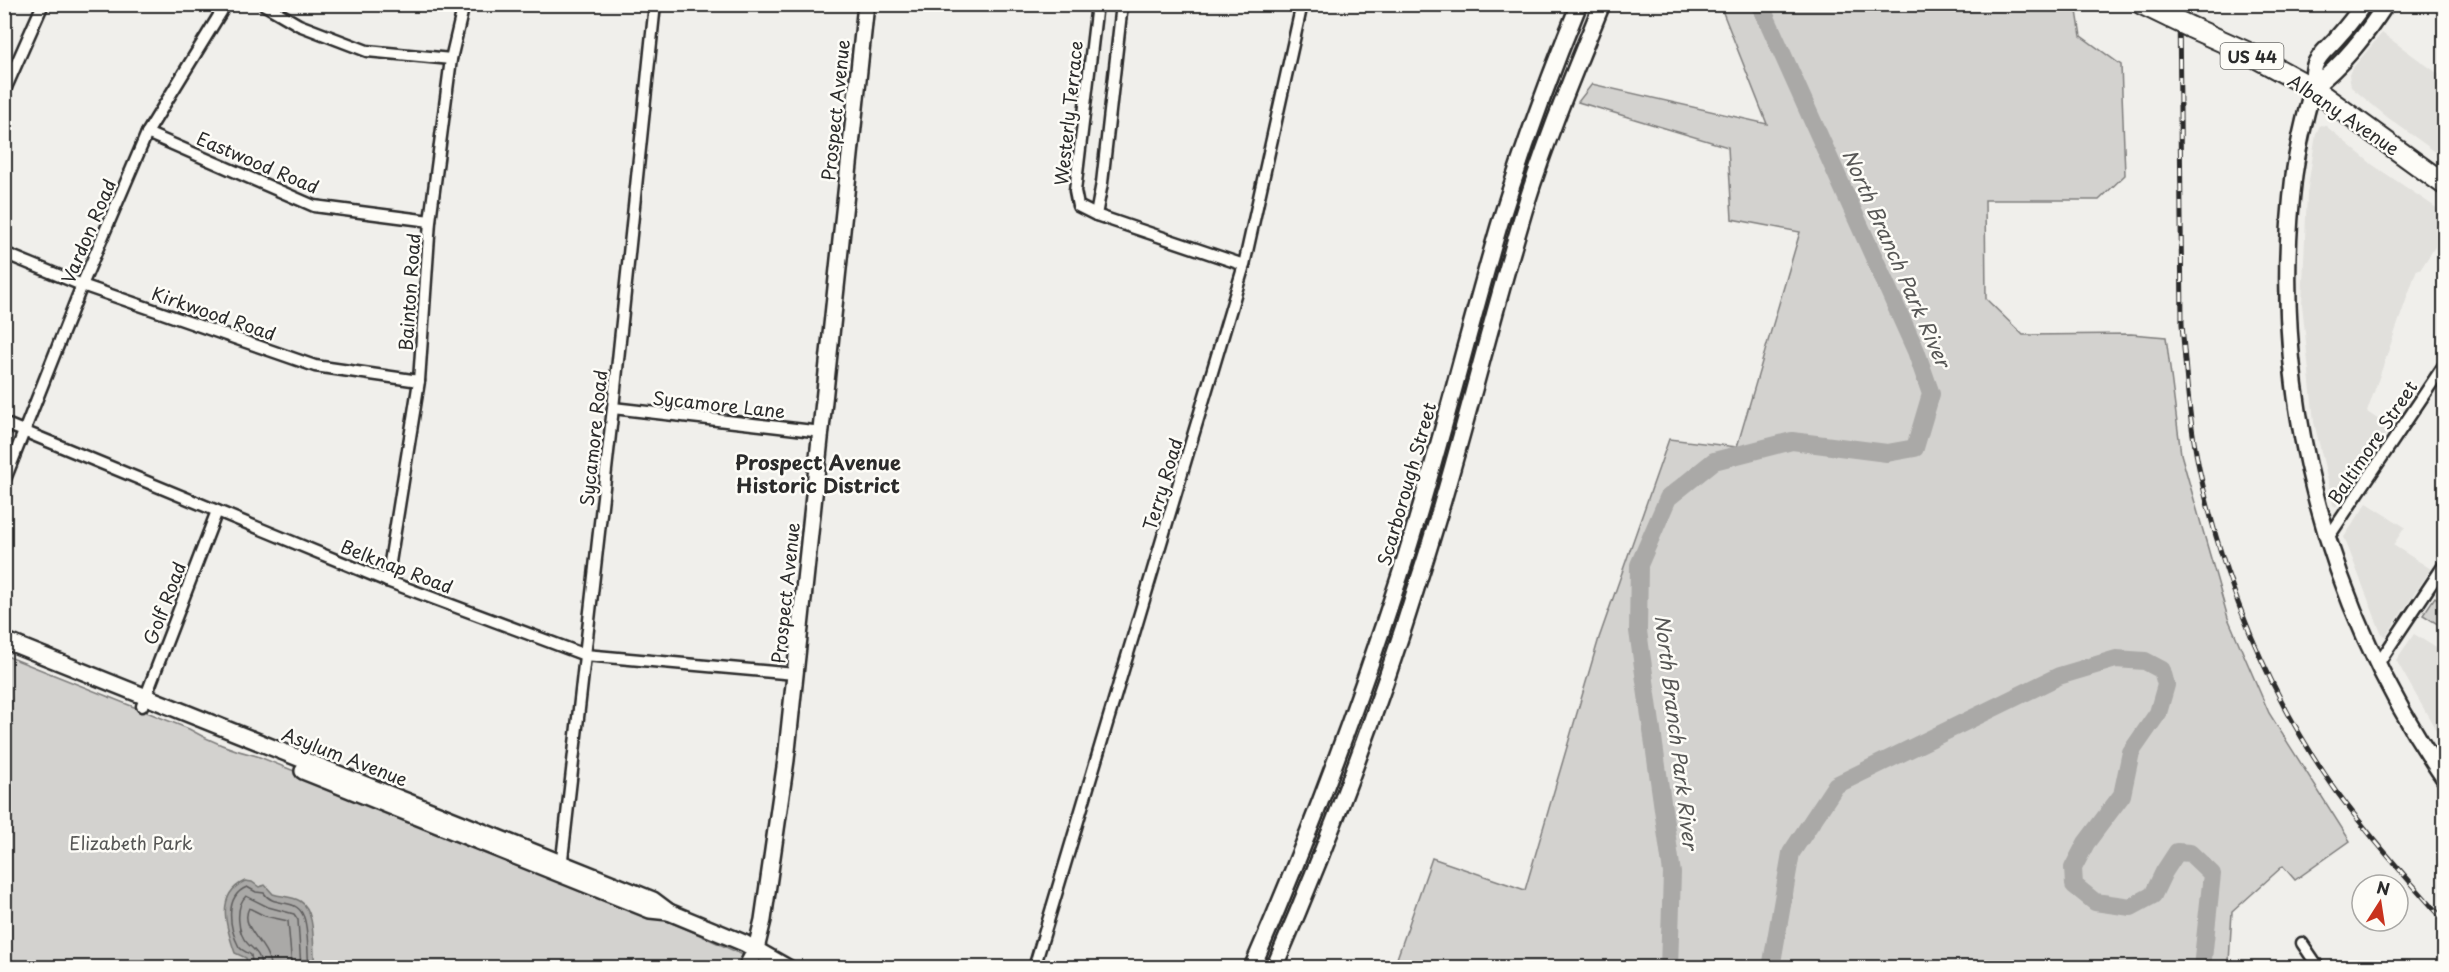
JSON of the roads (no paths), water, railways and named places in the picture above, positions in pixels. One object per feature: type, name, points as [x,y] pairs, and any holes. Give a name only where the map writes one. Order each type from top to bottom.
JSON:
[{"type":"highway","name":"Albany Avenue","points":[[2142,4],[2246,52],[2312,88],[2445,184]]},
{"type":"main road","name":"Prospect Avenue","points":[[746,968],[756,949],[774,856],[822,432],[866,4]]},
{"type":"main road","name":"Scarborough Street","points":[[1252,968],[1278,908],[1348,727],[1400,574],[1500,225],[1536,115],[1579,4]]},
{"type":"main road","points":[[1274,968],[1367,733],[1420,579],[1517,233],[1554,121],[1602,4]]},
{"type":"main road","points":[[2363,4],[2318,60],[2313,72],[2312,88],[2299,136],[2291,198],[2288,236],[2288,338],[2297,413],[2309,475],[2340,577],[2378,664],[2444,775]]},
{"type":"main road","points":[[2312,88],[2331,74],[2357,45],[2386,4]]},
{"type":"main road","points":[[1536,115],[1554,121]]},
{"type":"main road","points":[[1500,225],[1517,233]]},
{"type":"main road","points":[[1450,402],[1470,407]]},
{"type":"main road","points":[[1400,574],[1420,579]]},
{"type":"main road","name":"Asylum Avenue","points":[[4,640],[144,701],[561,869],[653,900],[669,912],[756,949],[788,968]]},
{"type":"main road","name":"Asylum Avenue","points":[[4,651],[144,701]]},
{"type":"main road","points":[[1348,727],[1367,733]]},
{"type":"main road","points":[[1278,908],[1296,916]]},
{"type":"street","points":[[4,92],[43,4]]},
{"type":"street","name":"Vardon Road","points":[[4,482],[82,285],[147,133],[226,4]]},
{"type":"street","points":[[263,4],[298,26],[367,51],[451,58]]},
{"type":"street","name":"Bainton Road","points":[[387,581],[419,381],[430,221],[451,58],[464,4]]},
{"type":"street","name":"Sycamore Road","points":[[561,869],[613,408],[655,4]]},
{"type":"street","name":"Westerly Terrace","points":[[1097,4],[1075,191],[1078,206],[1096,215],[1244,266]]},
{"type":"street","points":[[1096,215],[1102,183],[1122,4]]},
{"type":"street","name":"Terry Road","points":[[1034,968],[1244,266],[1302,4]]},
{"type":"street","name":"Eastwood Road","points":[[147,133],[314,206],[430,221]]},
{"type":"street","name":"Kirkwood Road","points":[[4,253],[82,285],[315,366],[419,381]]},
{"type":"street","name":"Baltimore Street","points":[[2328,538],[2445,365]]},
{"type":"street","name":"Sycamore Lane","points":[[613,408],[822,432]]},
{"type":"street","name":"Belknap Road","points":[[4,423],[387,581],[585,654],[795,674]]},
{"type":"street","name":"Golf Road","points":[[144,701],[217,511]]},
{"type":"street","points":[[2378,664],[2445,565]]},
{"type":"street","points":[[2302,944],[2319,968]]},
{"type":"water","points":[[245,881],[252,882],[259,887],[265,885],[273,894],[297,899],[305,906],[313,931],[315,967],[247,967],[246,958],[235,953],[226,923],[226,904],[235,887]]},
{"type":"waterway","name":"North Branch Park River","points":[[1669,968],[1672,873],[1638,631],[1639,565],[1668,498],[1714,461],[1792,441],[1887,453],[1915,448],[1931,394],[1916,351],[1760,4]]},
{"type":"waterway","name":"North Branch Park River","points":[[1771,968],[1791,853],[1836,785],[2059,676],[2116,659],[2145,661],[2162,670],[2166,685],[2158,713],[2131,752],[2122,795],[2086,843],[2073,868],[2074,885],[2095,902],[2131,907],[2153,895],[2177,852],[2190,853],[2212,874],[2202,968]]},
{"type":"railway","points":[[2179,4],[2182,324],[2188,396],[2199,468],[2221,553],[2235,595],[2270,677],[2313,755],[2362,825],[2444,920]]},
{"type":"district","name":"Prospect Avenue Historic District","points":[[818,474]]},
{"type":"park label","name":"Elizabeth Park","points":[[131,842]]}]
